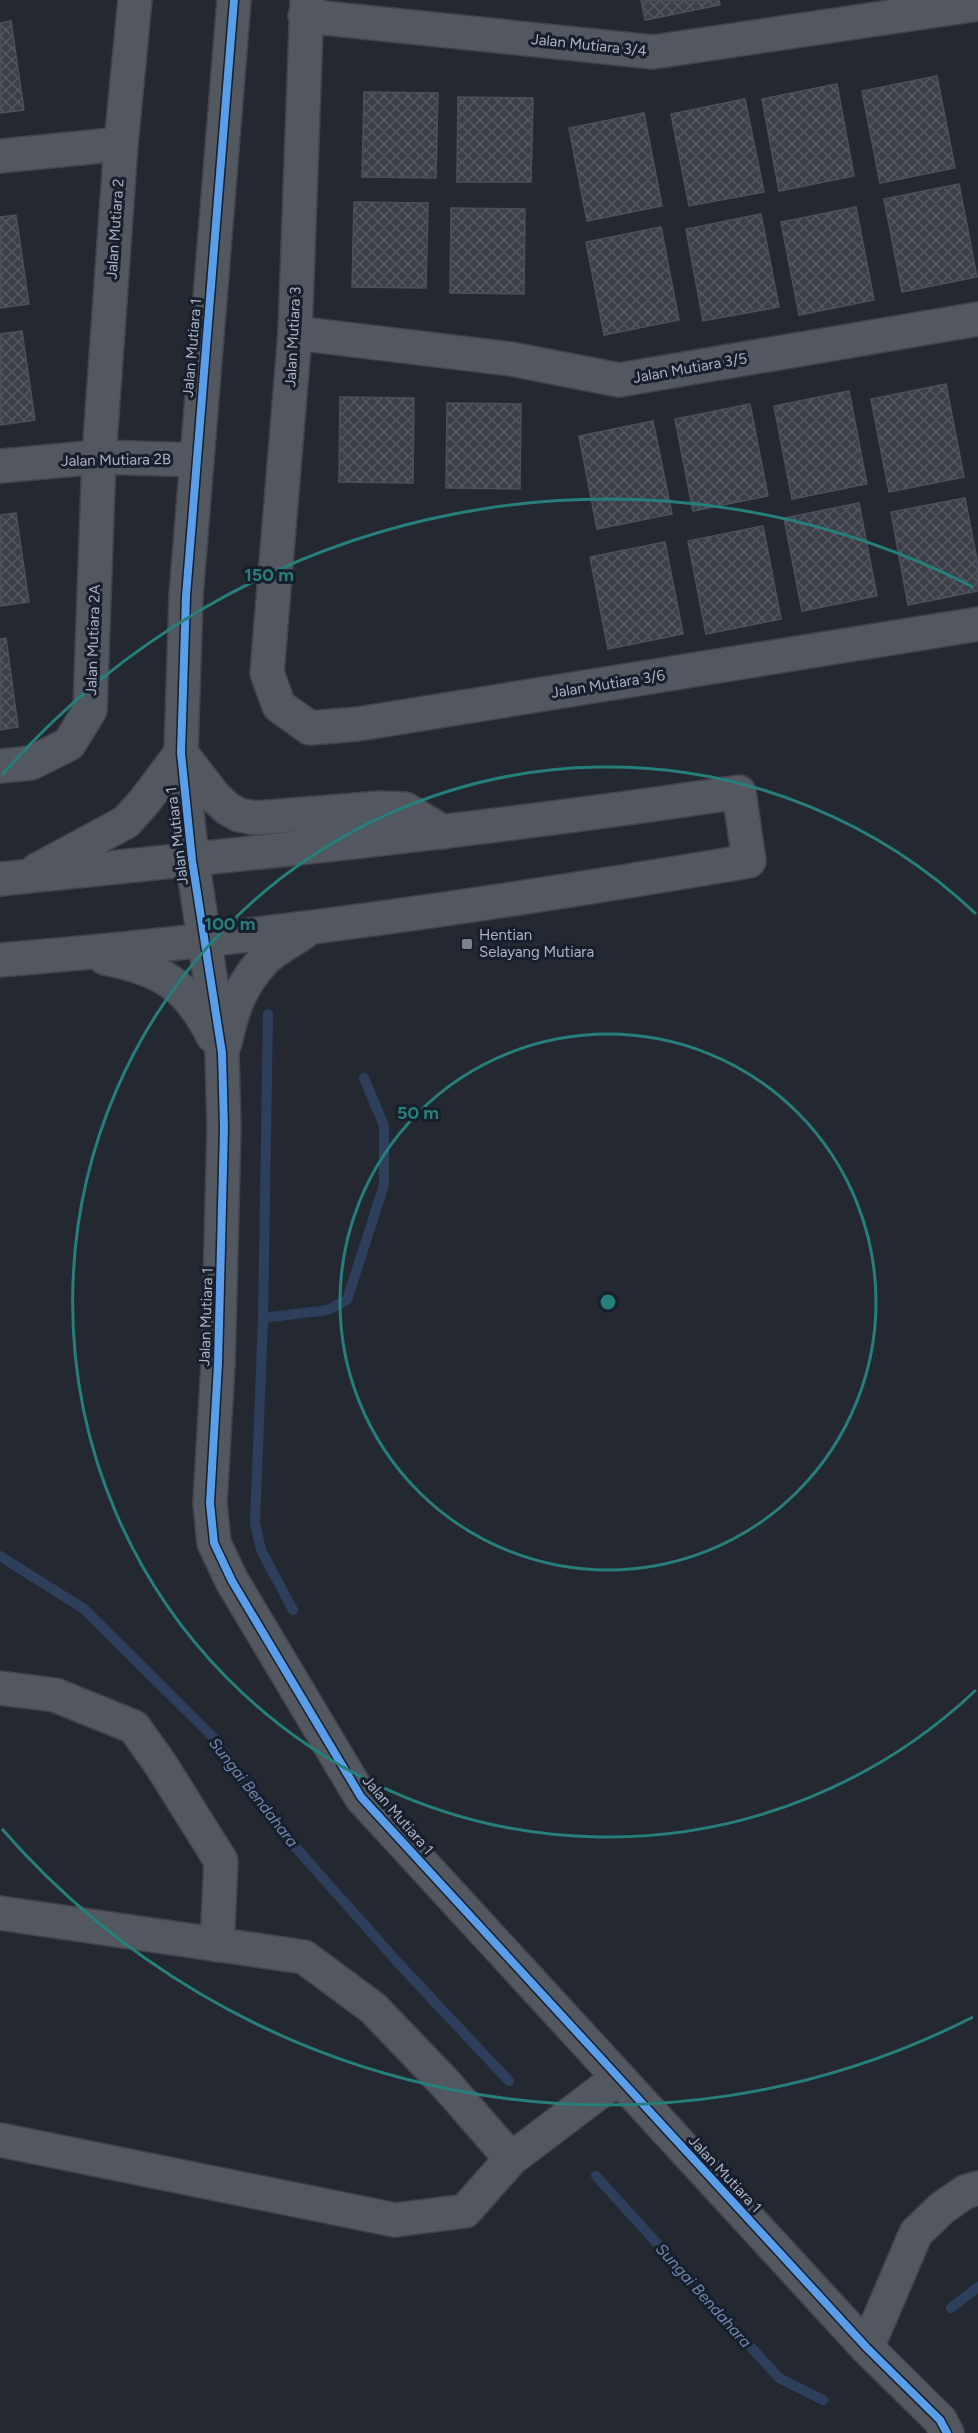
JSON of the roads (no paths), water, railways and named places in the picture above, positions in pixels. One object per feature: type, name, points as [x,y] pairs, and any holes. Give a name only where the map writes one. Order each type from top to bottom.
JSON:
[{"type":"street","name":"Jalan Mutiara 2","points":[[99,457],[121,144],[135,0]]},
{"type":"street","name":"Jalan Mutiara 1","points":[[234,0],[186,596],[181,753],[192,860],[222,1053],[224,1128],[218,1364],[210,1503],[214,1543],[232,1581],[361,1797],[867,2348],[940,2420],[947,2433]]},
{"type":"street","name":"Jalan Mutiara 3/4","points":[[306,8],[653,52],[978,4]]},
{"type":"street","name":"Jalan Mutiara 3","points":[[267,673],[295,333],[306,8]]},
{"type":"street","points":[[0,156],[121,144]]},
{"type":"street","name":"Jalan Mutiara 3/5","points":[[295,333],[511,359],[619,380],[978,319]]},
{"type":"street","name":"Jalan Mutiara 2B","points":[[0,466],[99,457],[197,460]]},
{"type":"street","name":"Jalan Mutiara 2A","points":[[0,766],[31,763],[69,744],[90,710],[99,457]]},
{"type":"street","name":"Jalan Mutiara 3/6","points":[[267,673],[279,706],[310,728],[358,724],[978,624]]},
{"type":"street","points":[[12,878],[126,822],[181,753],[214,797],[238,815],[256,818],[381,808],[405,809],[443,832]]},
{"type":"street","points":[[0,960],[307,930],[462,908],[749,861],[739,792],[599,813],[443,832],[12,878]]},
{"type":"street","points":[[222,1053],[231,1011],[240,994],[267,957],[307,930]]},
{"type":"street","points":[[84,953],[127,962],[167,977],[187,994],[204,1016],[222,1053]]},
{"type":"street","points":[[0,1688],[55,1695],[134,1727],[161,1765],[221,1861],[217,1945]]},
{"type":"street","points":[[0,1913],[304,1957],[373,2007],[445,2083],[511,2158]]},
{"type":"street","points":[[0,2139],[395,2220],[465,2211],[511,2158],[618,2078]]},
{"type":"street","points":[[867,2348],[916,2233],[942,2208],[965,2192],[978,2188]]},
{"type":"waterway","points":[[268,1014],[263,1318],[255,1523],[261,1550],[293,1610]]},
{"type":"waterway","points":[[263,1318],[328,1310],[347,1300],[384,1185],[384,1126],[364,1078]]},
{"type":"waterway","name":"Sungai Bendahara","points":[[0,1556],[84,1609],[212,1736],[273,1822],[401,1966],[509,2081]]},
{"type":"waterway","name":"Sungai Bendahara","points":[[596,2176],[779,2378],[823,2400]]},
{"type":"waterway","name":"Sungai Bendahara","points":[[951,2308],[978,2287]]},
{"type":"place","name":"Hentian Selayang Mutiara","points":[[467,944]]}]
